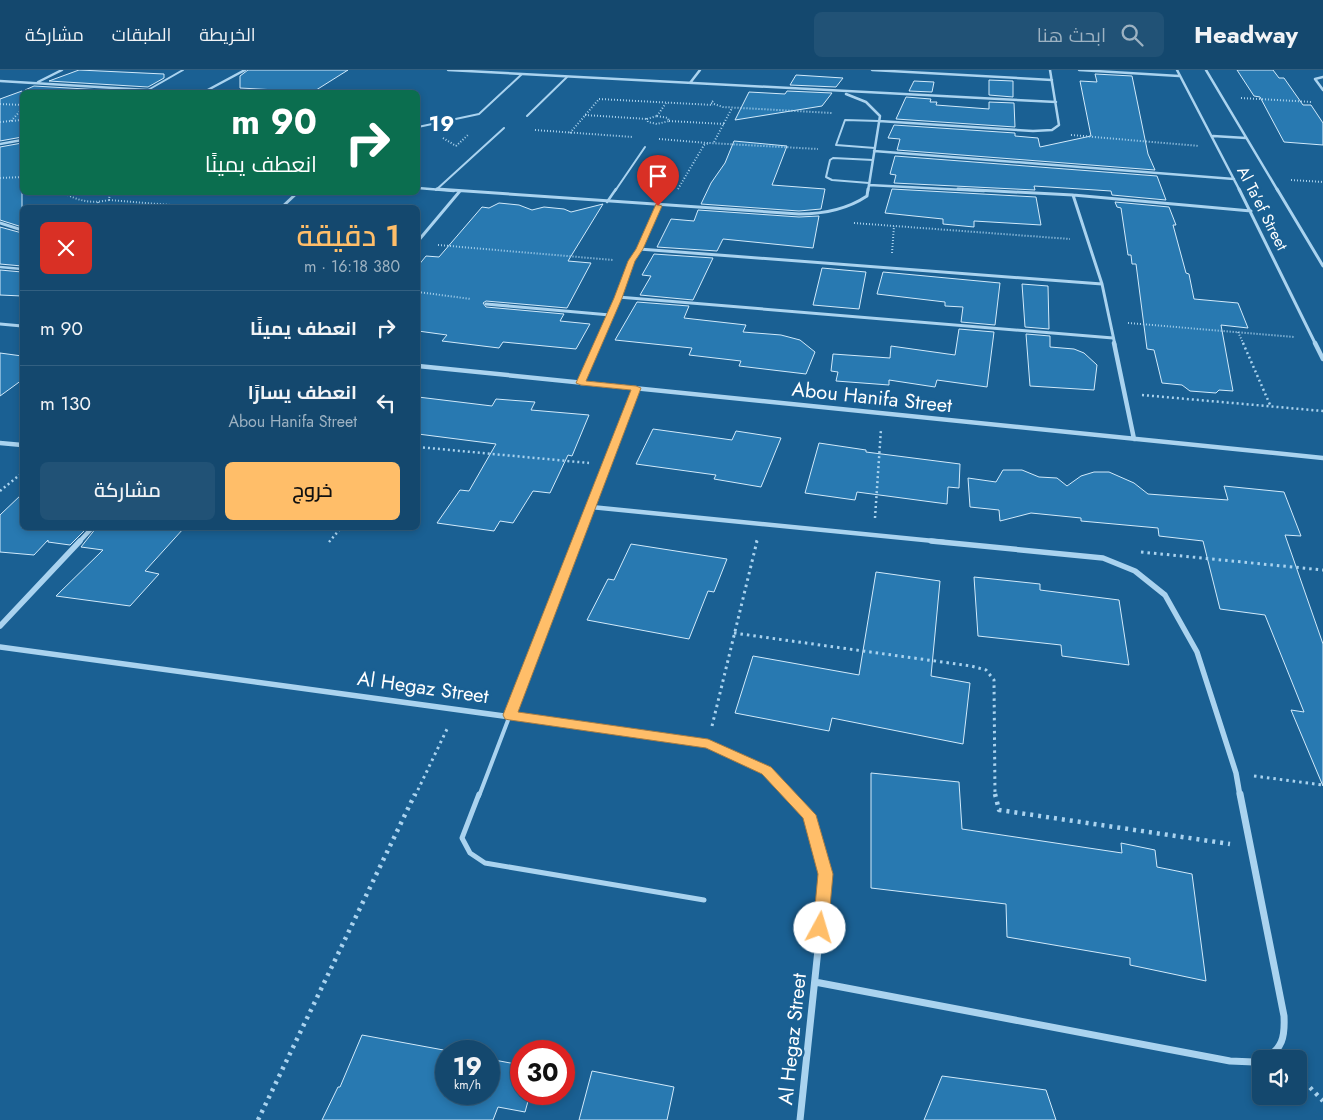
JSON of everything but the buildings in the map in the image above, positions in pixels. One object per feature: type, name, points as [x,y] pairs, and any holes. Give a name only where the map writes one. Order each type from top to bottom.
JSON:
[{"type":"street","points":[[38,82],[62,70]]},
{"type":"street","points":[[208,90],[245,70]]},
{"type":"street","points":[[448,70],[1056,102]]},
{"type":"street","points":[[531,75],[535,70]]},
{"type":"street","points":[[690,83],[700,70]]},
{"type":"street","points":[[872,70],[1052,80]]},
{"type":"street","points":[[879,122],[1043,131],[1058,128],[1060,125],[1050,70]]},
{"type":"street","points":[[1080,70],[1179,76]]},
{"type":"street","name":"Al Ta'ef Street","points":[[1177,70],[1214,136],[1323,359]]},
{"type":"street","name":"Al Ta'ef Street","points":[[1206,70],[1220,97],[1323,266]]},
{"type":"street","points":[[1323,77],[1315,79],[1323,90]]},
{"type":"street","points":[[0,80],[148,90]]},
{"type":"street","points":[[420,188],[791,214],[836,211],[855,205],[867,196],[880,116],[876,109],[867,102],[836,91]]},
{"type":"street","points":[[1214,136],[1246,138]]},
{"type":"street","points":[[0,143],[20,140]]},
{"type":"street","points":[[874,150],[1234,179]]},
{"type":"street","points":[[869,184],[1074,195],[1251,211]]},
{"type":"street","points":[[420,240],[460,191]]},
{"type":"street","points":[[284,205],[295,195]]},
{"type":"street","points":[[1074,195],[1102,284],[1134,439]]},
{"type":"street","points":[[581,383],[618,298],[631,261],[640,249],[658,206]]},
{"type":"street","points":[[0,223],[20,229]]},
{"type":"street","points":[[640,249],[1102,284]]},
{"type":"street","points":[[618,298],[1113,338]]},
{"type":"street","points":[[486,304],[610,315]]},
{"type":"street","points":[[1,325],[20,326]]},
{"type":"street","name":"Abou Hanifa Street","points":[[420,366],[1323,458]]},
{"type":"street","points":[[510,715],[608,465],[636,388]]},
{"type":"street","points":[[0,444],[20,445]]},
{"type":"street","points":[[591,507],[1103,558],[1135,571],[1165,595],[1197,652],[1236,773],[1284,1016],[1285,1039],[1277,1050]]},
{"type":"street","points":[[0,626],[90,530]]},
{"type":"street","name":"Al Hegaz Street","points":[[0,647],[510,715],[708,744],[766,770],[809,815],[826,874],[800,1120]]},
{"type":"street","points":[[815,982],[1230,1060],[1252,1062]]},
{"type":"lane","points":[[148,90],[183,70]]},
{"type":"lane","points":[[420,127],[479,114],[522,74]]},
{"type":"lane","points":[[527,116],[567,76]]},
{"type":"lane","points":[[874,150],[836,145],[845,120],[879,122]]},
{"type":"lane","points":[[436,190],[504,128]]},
{"type":"lane","points":[[607,202],[645,147]]},
{"type":"lane","points":[[869,184],[832,180],[826,177],[832,158],[873,160]]},
{"type":"lane","points":[[0,267],[20,269]]},
{"type":"lane","points":[[510,715],[462,838],[470,853],[485,863],[704,900]]},
{"type":"path","points":[[570,133],[616,79]]},
{"type":"path","points":[[716,105],[712,103],[721,85]]},
{"type":"path","points":[[1220,97],[1314,102]]},
{"type":"path","points":[[599,99],[840,114]]},
{"type":"path","points":[[657,116],[666,102]]},
{"type":"path","points":[[0,104],[20,107]]},
{"type":"path","points":[[714,142],[732,108]]},
{"type":"path","points":[[11,121],[20,110]]},
{"type":"path","points":[[585,115],[647,119],[657,116],[668,118],[669,121]]},
{"type":"path","points":[[647,119],[648,122],[653,124],[662,124],[669,121],[724,124]]},
{"type":"path","points":[[0,122],[20,120]]},
{"type":"path","points":[[504,128],[635,138]]},
{"type":"path","points":[[1043,131],[1219,148]]},
{"type":"path","points":[[441,137],[468,153],[471,158]]},
{"type":"path","points":[[654,139],[709,143]]},
{"type":"path","points":[[667,206],[704,145],[709,143],[825,150]]},
{"type":"path","points":[[0,178],[20,177]]},
{"type":"path","points":[[1270,178],[1323,182]]},
{"type":"path","points":[[67,195],[80,202],[109,200],[171,205]]},
{"type":"path","points":[[109,200],[111,195]]},
{"type":"path","points":[[836,211],[838,216],[855,223],[1088,240]]},
{"type":"path","points":[[890,268],[894,226]]},
{"type":"path","points":[[437,245],[631,261]]},
{"type":"path","points":[[420,292],[463,298],[486,304]]},
{"type":"path","points":[[1110,322],[1312,338]]},
{"type":"path","points":[[1238,332],[1271,407]]},
{"type":"path","points":[[1124,394],[1323,411]]},
{"type":"path","points":[[874,535],[882,413]]},
{"type":"path","points":[[420,447],[608,465]]},
{"type":"path","points":[[0,491],[20,475]]},
{"type":"path","points":[[708,744],[760,524]]},
{"type":"path","points":[[329,542],[339,530]]},
{"type":"path","points":[[1166,554],[1323,570]]},
{"type":"path","points":[[734,633],[971,666],[986,670],[994,680],[995,799],[999,810],[1251,847]]},
{"type":"path","points":[[258,1120],[457,708]]},
{"type":"path","points":[[1236,773],[1323,785]]},
{"type":"path","points":[[1307,1084],[1323,1101]]},
{"type":"district","name":"19","points":[[442,124]]},
{"type":"route","points":[[658,206],[640,249],[631,261],[618,298],[581,383],[636,388],[608,465],[510,715],[708,744],[766,770],[809,815],[826,874],[820,928]]}]
